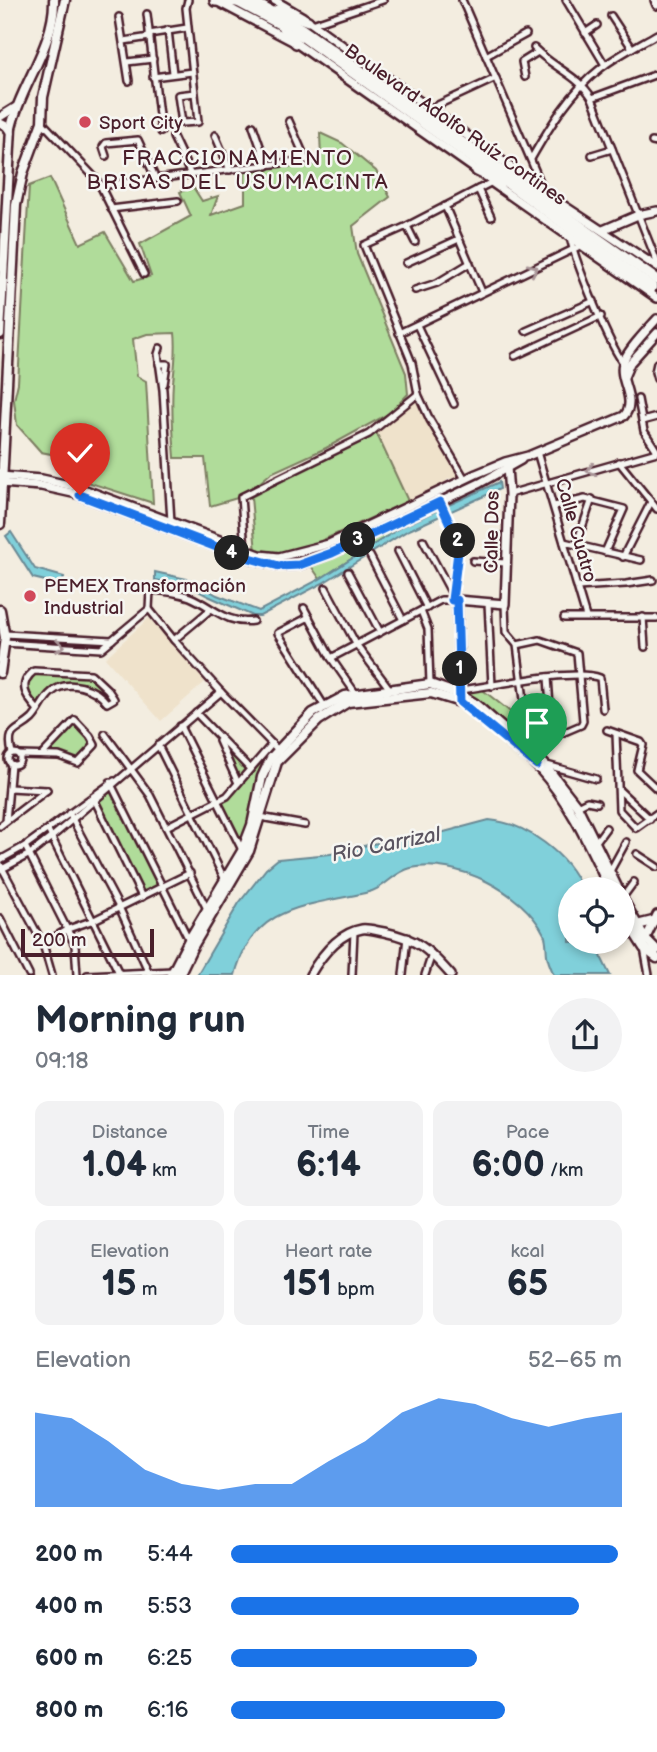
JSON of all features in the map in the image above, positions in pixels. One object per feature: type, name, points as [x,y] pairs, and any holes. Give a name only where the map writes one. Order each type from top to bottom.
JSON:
[{"type":"highway","points":[[214,0],[242,1]]},
{"type":"highway","name":"Boulevard Adolfo Ruíz Cortines","points":[[242,1],[260,5],[302,29],[655,284]]},
{"type":"highway","name":"Boulevard Adolfo Ruíz Cortines","points":[[242,1],[300,35],[526,191]]},
{"type":"highway","points":[[260,5],[310,22]]},
{"type":"highway","points":[[274,20],[296,43]]},
{"type":"highway","points":[[510,167],[526,191]]},
{"type":"highway","points":[[477,171],[526,191]]},
{"type":"main road","points":[[0,334],[4,172],[19,104],[38,61],[52,18],[51,0]]},
{"type":"main road","points":[[0,524],[16,205],[23,173],[42,122],[43,97],[65,0]]},
{"type":"main road","points":[[214,0],[255,19],[296,43],[657,298]]},
{"type":"main road","points":[[274,0],[310,22],[544,191],[657,264]]},
{"type":"main road","points":[[38,61],[44,58],[50,64]]},
{"type":"main road","points":[[0,117],[19,104]]},
{"type":"main road","points":[[0,123],[11,133]]},
{"type":"main road","points":[[9,148],[22,154],[32,150]]},
{"type":"main road","points":[[603,230],[638,215],[657,211]]},
{"type":"main road","points":[[1,480],[42,480],[78,487],[260,555],[279,557],[309,550],[329,544],[465,479],[624,416],[630,401],[624,378],[626,365],[657,318]]},
{"type":"main road","points":[[626,365],[657,334]]},
{"type":"main road","points":[[1,480],[76,494],[235,554],[279,566],[299,565],[332,553],[440,502],[506,465]]},
{"type":"main road","name":"Calle Dos","points":[[505,604],[509,494],[506,465]]},
{"type":"main road","points":[[460,695],[454,598],[505,604]]},
{"type":"main road","points":[[0,610],[5,638],[0,673]]},
{"type":"main road","points":[[174,974],[189,940],[242,848],[252,825],[262,777],[271,758],[313,713],[345,696],[430,684],[474,703],[529,747],[544,764],[577,806],[611,877]]},
{"type":"main road","points":[[174,974],[248,851],[278,750],[348,702],[431,693],[460,695],[537,765],[553,784],[569,808],[604,877]]},
{"type":"main road","points":[[637,925],[655,918]]},
{"type":"main road","points":[[644,943],[655,918]]},
{"type":"main road","points":[[635,921],[644,943],[657,950]]},
{"type":"main road","points":[[310,975],[324,953],[344,937],[363,928],[407,937],[432,954],[451,975]]},
{"type":"main road","points":[[635,931],[657,958]]},
{"type":"street","points":[[188,0],[187,28],[195,93],[198,122],[181,123],[178,95],[195,93]]},
{"type":"street","points":[[310,22],[383,0]]},
{"type":"street","points":[[462,0],[544,191]]},
{"type":"street","points":[[566,0],[605,65]]},
{"type":"street","points":[[147,14],[161,132]]},
{"type":"street","points":[[611,16],[632,48]]},
{"type":"street","points":[[119,17],[129,81]]},
{"type":"street","points":[[585,33],[597,25]]},
{"type":"street","points":[[124,41],[187,28]]},
{"type":"street","points":[[168,30],[173,73]]},
{"type":"street","points":[[486,56],[526,34]]},
{"type":"street","points":[[531,159],[582,84],[605,65],[657,34]]},
{"type":"street","points":[[525,77],[522,62],[536,50],[545,60],[582,84],[592,98],[653,248],[657,264]]},
{"type":"street","points":[[127,62],[153,59]]},
{"type":"street","points":[[153,77],[192,72]]},
{"type":"street","points":[[592,98],[657,74]]},
{"type":"street","points":[[428,109],[496,78]]},
{"type":"street","points":[[100,186],[306,160],[289,121]]},
{"type":"street","points":[[42,122],[100,186],[144,274]]},
{"type":"street","points":[[253,126],[267,166]]},
{"type":"street","points":[[215,135],[230,170]]},
{"type":"street","points":[[173,137],[191,175]]},
{"type":"street","points":[[106,156],[103,147],[106,143],[134,139],[140,142],[156,179]]},
{"type":"street","points":[[592,155],[612,149]]},
{"type":"street","points":[[465,479],[418,394],[412,363],[363,245],[407,226],[492,182]]},
{"type":"street","points":[[478,189],[491,217]]},
{"type":"street","points":[[111,209],[178,201]]},
{"type":"street","points":[[445,206],[482,292]]},
{"type":"street","points":[[407,226],[415,242]]},
{"type":"street","points":[[570,237],[573,251],[594,301],[626,365]]},
{"type":"street","points":[[406,263],[459,239]]},
{"type":"street","points":[[399,333],[582,246]]},
{"type":"street","points":[[415,290],[437,283],[470,262]]},
{"type":"street","points":[[526,331],[594,301]]},
{"type":"street","points":[[514,356],[601,316]]},
{"type":"street","points":[[417,325],[454,404]]},
{"type":"street","points":[[160,348],[158,354],[163,390],[171,522]]},
{"type":"street","points":[[657,363],[657,379]]},
{"type":"street","points":[[246,550],[241,498],[369,434],[418,394]]},
{"type":"street","points":[[509,494],[657,452],[644,431],[638,399]]},
{"type":"street","points":[[642,421],[657,416]]},
{"type":"street","name":"Calle Cuatro","points":[[537,452],[586,617]]},
{"type":"street","points":[[619,462],[657,509]]},
{"type":"street","points":[[554,506],[592,499],[624,509],[605,552]]},
{"type":"street","points":[[576,545],[592,499]]},
{"type":"street","points":[[440,502],[459,544],[454,598]]},
{"type":"street","points":[[623,557],[651,502]]},
{"type":"street","points":[[423,540],[454,598]]},
{"type":"street","points":[[564,542],[641,560]]},
{"type":"street","points":[[398,551],[424,609],[428,629],[430,684]]},
{"type":"street","points":[[370,556],[403,620]]},
{"type":"street","points":[[473,561],[506,563]]},
{"type":"street","points":[[348,572],[380,632]]},
{"type":"street","points":[[577,587],[653,580]]},
{"type":"street","points":[[326,588],[356,644],[389,688]]},
{"type":"street","points":[[166,827],[227,796],[250,769],[278,750],[221,692],[149,609],[150,590],[178,593],[193,598],[219,615],[235,620],[253,621]]},
{"type":"street","points":[[331,657],[441,600],[454,598]]},
{"type":"street","points":[[488,603],[492,686]]},
{"type":"street","points":[[505,604],[506,632],[517,645],[524,681],[529,747],[581,725],[581,675],[577,653],[540,639],[517,645]]},
{"type":"street","points":[[304,608],[331,657],[356,694]]},
{"type":"street","points":[[5,638],[101,649],[149,609]]},
{"type":"street","points":[[174,640],[211,609]]},
{"type":"street","points":[[309,617],[278,633],[325,707]]},
{"type":"street","points":[[643,617],[645,647]]},
{"type":"street","points":[[564,618],[657,618]]},
{"type":"street","points":[[5,638],[112,640]]},
{"type":"street","points":[[0,762],[16,765],[20,762],[14,754],[10,736],[32,719],[53,691],[68,686],[90,688],[107,703],[114,699],[91,674],[34,670],[23,689],[38,710]]},
{"type":"street","points":[[460,695],[492,686],[548,677],[591,674],[600,678],[603,709]]},
{"type":"street","points":[[548,677],[552,737]]},
{"type":"street","points":[[1,866],[30,854],[53,836],[221,692]]},
{"type":"street","points":[[196,713],[250,769]]},
{"type":"street","points":[[0,753],[59,756],[78,762],[95,745],[75,720],[42,755]]},
{"type":"street","points":[[180,726],[242,848]]},
{"type":"street","points":[[607,730],[642,743],[636,770],[657,789]]},
{"type":"street","points":[[215,733],[239,783]]},
{"type":"street","points":[[105,734],[150,795],[207,909]]},
{"type":"street","points":[[616,734],[619,810],[636,828],[657,813]]},
{"type":"street","points":[[158,745],[225,880]]},
{"type":"street","points":[[6,821],[10,764],[8,758],[14,754]]},
{"type":"street","points":[[544,764],[596,779]]},
{"type":"street","points":[[114,783],[189,940]]},
{"type":"street","points":[[0,826],[47,790],[9,788]]},
{"type":"street","points":[[618,790],[650,819]]},
{"type":"street","points":[[1,866],[69,813],[94,799]]},
{"type":"street","points":[[94,799],[142,897]]},
{"type":"street","points":[[577,806],[587,801],[597,803]]},
{"type":"street","points":[[69,813],[119,907],[149,974]]},
{"type":"street","points":[[260,817],[305,825]]},
{"type":"street","points":[[595,843],[606,828]]},
{"type":"street","points":[[48,830],[120,975]]},
{"type":"street","points":[[609,873],[626,842]]},
{"type":"street","points":[[25,846],[75,945],[77,975]]},
{"type":"street","points":[[637,854],[657,867]]},
{"type":"street","points":[[1,866],[43,944],[52,975]]},
{"type":"street","points":[[43,944],[68,929],[94,920],[190,873]]},
{"type":"street","points":[[0,918],[3,930],[29,975]]},
{"type":"street","points":[[352,975],[354,932]]},
{"type":"street","points":[[403,975],[407,937]]},
{"type":"street","points":[[644,943],[649,975]]},
{"type":"street","points":[[425,975],[432,954]]},
{"type":"street","points":[[87,975],[174,974]]},
{"type":"shaded area","points":[[415,399],[459,477],[448,479],[442,485],[408,501],[376,432]]},
{"type":"shaded area","points":[[149,618],[205,682],[161,721],[105,658]]},
{"type":"green space","points":[[320,133],[342,143],[376,171],[390,197],[353,226],[357,254],[406,373],[408,394],[390,413],[326,448],[271,473],[244,496],[210,506],[205,458],[175,458],[172,401],[175,333],[147,334],[133,339],[137,376],[146,381],[153,503],[84,481],[71,458],[41,452],[17,425],[14,400],[18,383],[29,186],[50,178],[80,244],[105,232],[134,281],[151,276],[140,244],[191,216],[180,192],[193,187],[202,201],[218,196],[211,215],[245,203],[245,169],[312,165],[321,159]]},
{"type":"green space","points":[[376,432],[408,501],[310,546],[280,555],[256,552],[251,497]]},
{"type":"green space","points":[[440,502],[442,508],[403,526],[320,579],[309,563]]},
{"type":"green space","points":[[31,672],[91,674],[112,695],[110,702],[77,686],[58,688],[38,710],[25,692]]},
{"type":"green space","points":[[479,687],[528,726],[527,748],[461,690]]},
{"type":"green space","points":[[75,720],[95,745],[78,763],[42,755]]},
{"type":"green space","points":[[215,733],[250,769],[272,744],[278,750],[271,758],[241,848],[218,801],[238,783]]},
{"type":"green space","points":[[114,786],[163,887],[142,897],[96,802]]},
{"type":"water","points":[[499,482],[500,489],[407,531],[323,583],[260,616],[253,616],[189,586],[155,580],[155,572],[191,580],[217,595],[259,611],[320,579],[403,526]]},
{"type":"water","points":[[11,532],[35,569],[64,577],[62,585],[33,578],[6,536]]},
{"type":"water","name":"Rio Carrizal","points":[[489,820],[517,827],[544,842],[576,877],[558,877],[558,954],[601,954],[610,975],[554,975],[547,958],[544,934],[521,905],[487,881],[468,873],[429,866],[405,870],[372,891],[303,906],[285,913],[268,922],[255,934],[243,952],[235,975],[197,975],[239,903],[266,869],[278,859],[330,854],[444,832]]},
{"type":"place","name":"Sport City","points":[[85,122]]},
{"type":"place","name":"PEMEX Transformación Industrial","points":[[30,596]]},
{"type":"district","name":"FRACCIONAMIENTO BRISAS DEL USUMACINTA","points":[[238,170]]},
{"type":"route","points":[[80,495],[235,554],[279,566],[299,565],[332,553],[440,502],[459,544],[452,600],[457,600],[460,702],[537,765]]}]
